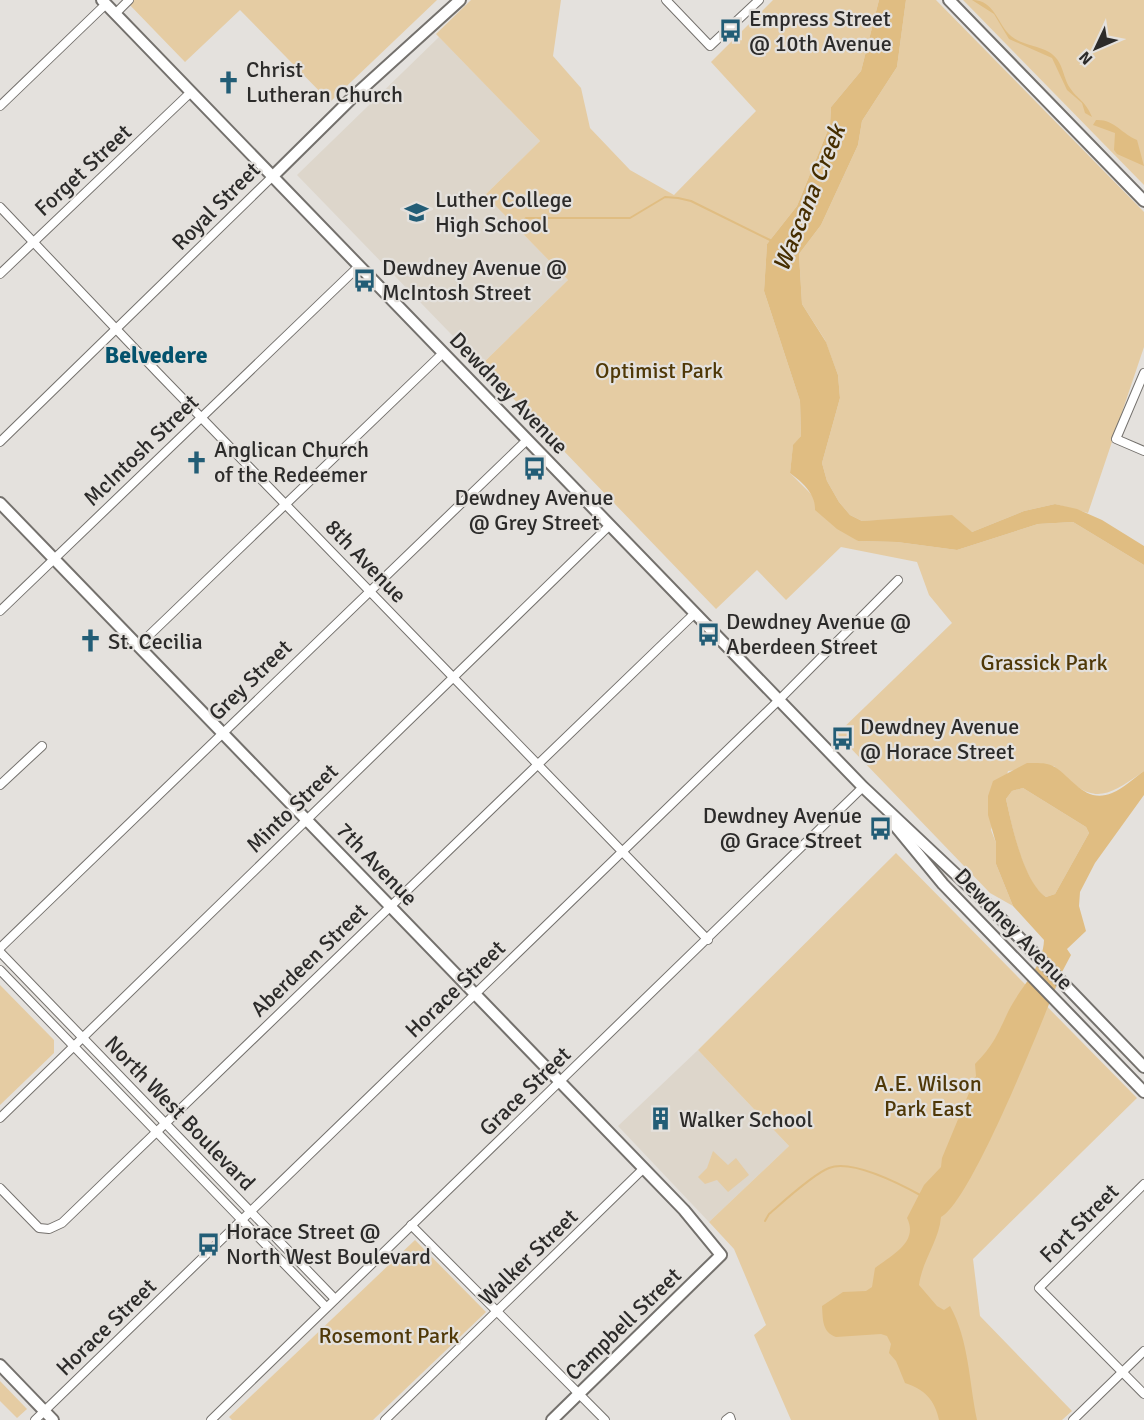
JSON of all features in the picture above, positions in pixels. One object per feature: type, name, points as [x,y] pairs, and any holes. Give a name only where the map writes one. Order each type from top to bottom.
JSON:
[{"type":"main road","name":"Royal Street","points":[[273,177],[354,96],[460,0]]},
{"type":"main road","points":[[949,0],[1144,201]]},
{"type":"main road","name":"Dewdney Avenue","points":[[104,2],[863,787],[981,898],[1144,1067]]},
{"type":"main road","name":"7th Avenue","points":[[0,503],[644,1168],[684,1210],[721,1256]]},
{"type":"main road","name":"Dewdney Avenue","points":[[863,787],[943,884],[1144,1092]]},
{"type":"main road","name":"Campbell Street","points":[[552,1420],[721,1256]]},
{"type":"main road","points":[[0,1365],[53,1420]]},
{"type":"street","points":[[115,14],[129,0]]},
{"type":"street","points":[[666,0],[710,46],[759,0]]},
{"type":"street","points":[[0,106],[104,2]]},
{"type":"street","name":"Forget Street","points":[[0,274],[191,92]]},
{"type":"street","name":"Royal Street","points":[[0,442],[273,177]]},
{"type":"street","name":"8th Avenue","points":[[0,207],[708,940]]},
{"type":"street","name":"McIntosh Street","points":[[0,611],[359,266]]},
{"type":"street","points":[[138,646],[443,353]]},
{"type":"street","points":[[1144,373],[1116,439],[1144,451]]},
{"type":"street","name":"Grey Street","points":[[0,950],[527,440]]},
{"type":"street","name":"Minto Street","points":[[0,1118],[609,525]]},
{"type":"street","name":"Horace Street","points":[[35,1420],[779,700],[898,580]]},
{"type":"street","name":"Aberdeen Street","points":[[0,1188],[39,1228],[49,1229],[62,1223],[695,613]]},
{"type":"street","points":[[0,785],[42,746]]},
{"type":"street","name":"Grace Street","points":[[216,1418],[326,1307],[708,940],[863,787]]},
{"type":"street","name":"North West Boulevard","points":[[0,950],[335,1299]]},
{"type":"street","name":"North West Boulevard","points":[[0,970],[326,1307]]},
{"type":"street","name":"Walker Street","points":[[385,1420],[644,1168]]},
{"type":"street","name":"Fort Street","points":[[1123,1372],[1039,1288],[1144,1184]]},
{"type":"street","points":[[411,1225],[605,1420]]},
{"type":"street","points":[[1073,1420],[1144,1351]]},
{"type":"street","points":[[1123,1372],[1144,1394]]},
{"type":"street","points":[[726,1420],[730,1417],[731,1420]]},
{"type":"shaded area","name":"Luther College High School","points":[[439,37],[540,141],[485,195],[568,280],[481,365],[297,175]]},
{"type":"shaded area","points":[[698,1050],[789,1146],[709,1222],[618,1126]]},
{"type":"green space","points":[[125,0],[437,0],[330,102],[240,10],[185,62]]},
{"type":"green space","name":"Optimist Park","points":[[471,0],[561,0],[553,56],[581,88],[590,128],[630,170],[674,195],[756,111],[711,62],[773,0],[879,0],[861,71],[831,107],[830,125],[797,206],[767,244],[764,291],[800,401],[801,436],[793,446],[790,473],[858,541],[897,542],[957,550],[1038,524],[1073,522],[1144,565],[1144,771],[1118,788],[1098,794],[1078,787],[1054,766],[1008,771],[991,830],[996,843],[996,864],[1013,906],[990,893],[837,734],[952,623],[929,595],[917,562],[841,547],[786,600],[757,570],[716,609],[481,365],[568,280],[485,195],[540,141],[436,34]]},
{"type":"green space","points":[[906,0],[936,0],[1144,212],[1144,347],[1088,513],[1055,504],[1024,511],[972,532],[887,520],[862,521],[850,515],[839,502],[827,481],[822,463],[840,398],[838,375],[825,340],[802,304],[799,254],[821,225],[858,145],[862,121],[897,67]]},
{"type":"green space","points":[[963,0],[1144,0],[1144,185]]},
{"type":"green space","points":[[1023,788],[1086,827],[1089,833],[1055,894],[1046,897],[1030,879],[1024,866],[1006,799],[1012,791]]},
{"type":"green space","name":"A.E. Wilson Park East","points":[[896,853],[1137,1098],[973,1259],[980,1316],[1072,1411],[1062,1420],[791,1420],[754,1335],[766,1325],[734,1249],[709,1222],[789,1146],[698,1050]]},
{"type":"green space","points":[[0,985],[54,1040],[54,1053],[0,1105]]},
{"type":"green space","points":[[713,1151],[728,1165],[736,1158],[749,1175],[728,1192],[717,1180],[705,1184],[698,1177],[707,1168]]},
{"type":"green space","name":"Rosemont Park","points":[[415,1240],[486,1312],[373,1420],[232,1420],[229,1417]]},
{"type":"green space","points":[[0,1381],[27,1409],[17,1418],[0,1401]]},
{"type":"water","name":"Wascana Creek","points":[[879,0],[906,0],[897,67],[862,121],[858,145],[821,225],[799,254],[802,304],[826,342],[838,375],[840,398],[822,463],[827,481],[839,502],[850,515],[862,521],[952,515],[972,532],[1024,511],[1055,504],[1077,509],[1102,520],[1144,546],[1144,565],[1073,522],[1038,524],[957,550],[897,542],[858,541],[837,529],[815,510],[811,494],[790,473],[793,445],[801,436],[800,401],[764,291],[767,244],[797,206],[830,125],[831,107],[861,71]]},
{"type":"water","points":[[972,0],[980,1],[991,8],[1006,31],[1015,39],[1054,56],[1070,88],[1087,107],[1092,117],[1085,113],[1082,103],[1067,90],[1052,58],[1009,39],[994,14]]},
{"type":"water","points":[[1096,120],[1113,124],[1137,140],[1144,166],[1117,154],[1114,150],[1115,133],[1093,125]]},
{"type":"water","points":[[1027,763],[1045,764],[1055,767],[1087,793],[1103,796],[1121,788],[1144,771],[1144,795],[1095,863],[1080,892],[1079,906],[1086,931],[1067,949],[1071,955],[1007,1104],[971,1178],[954,1204],[941,1217],[940,1226],[923,1268],[919,1285],[937,1306],[944,1310],[950,1306],[961,1333],[977,1420],[939,1420],[928,1396],[918,1388],[905,1383],[896,1361],[889,1353],[891,1344],[887,1336],[881,1334],[836,1337],[831,1335],[823,1321],[822,1306],[843,1292],[866,1291],[872,1287],[875,1268],[896,1253],[907,1241],[910,1227],[907,1218],[924,1185],[941,1167],[942,1158],[976,1076],[975,1064],[991,1045],[1014,1001],[1036,968],[1043,950],[1044,940],[1013,906],[996,864],[996,843],[988,815],[988,796],[993,781]],"holes":[[[1023,788],[1086,827],[1089,833],[1055,894],[1046,897],[1031,879],[1025,866],[1006,799],[1012,791]]]},
{"type":"waterway","name":"Wascana Creek","points":[[515,228],[526,218],[630,218],[665,197],[691,201],[770,240]]},
{"type":"waterway","points":[[765,1221],[769,1214],[807,1182],[822,1171],[839,1166],[876,1174],[922,1196]]},
{"type":"place","name":"Empress Street @ 10th Avenue","points":[[731,31]]},
{"type":"place","name":"Christ Lutheran Church","points":[[228,82]]},
{"type":"place","name":"Luther College High School","points":[[417,212]]},
{"type":"place","name":"Dewdney Avenue @ McIntosh Street","points":[[364,280]]},
{"type":"place","name":"Anglican Church of the Redeemer","points":[[196,462]]},
{"type":"place","name":"Dewdney Avenue @ Grey Street","points":[[534,468]]},
{"type":"place","name":"Dewdney Avenue @ Aberdeen Street","points":[[708,634]]},
{"type":"place","name":"St. Cecilia","points":[[90,641]]},
{"type":"place","name":"Dewdney Avenue @ Horace Street","points":[[842,739]]},
{"type":"place","name":"Dewdney Avenue @ Grace Street","points":[[880,828]]},
{"type":"place","name":"Walker School","points":[[661,1119]]},
{"type":"place","name":"Horace Street @ North West Boulevard","points":[[208,1244]]},
{"type":"district","name":"Belvedere","points":[[156,355]]},
{"type":"park label","name":"Grassick Park","points":[[1044,662]]}]
